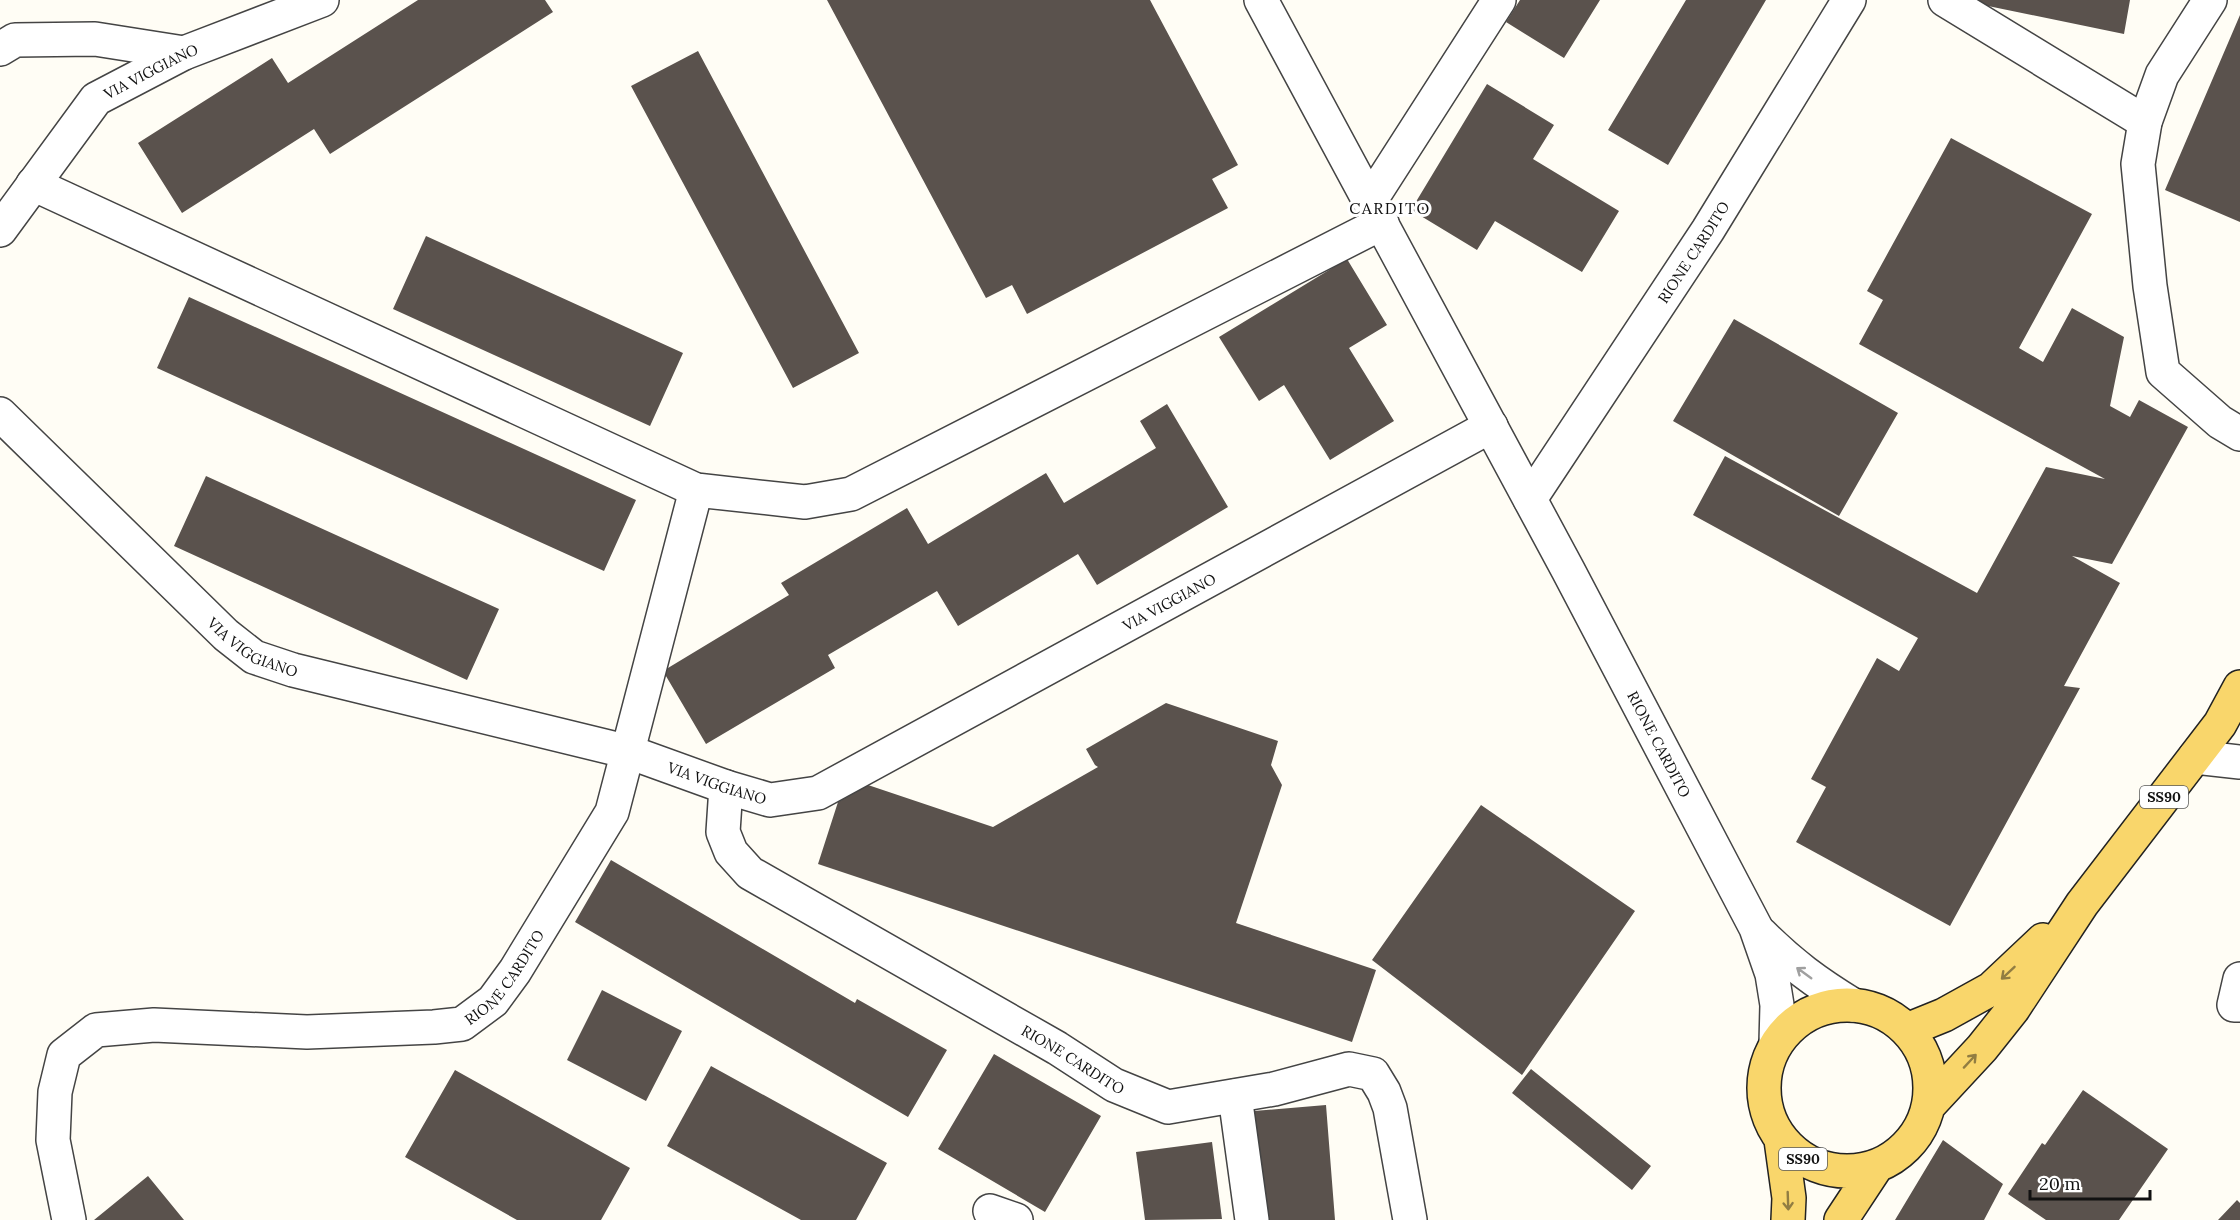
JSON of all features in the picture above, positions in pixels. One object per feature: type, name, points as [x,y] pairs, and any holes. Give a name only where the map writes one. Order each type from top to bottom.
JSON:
[{"type":"main road","name":"SS90","points":[[1930,1104],[1930,1077],[1922,1052],[1907,1030],[1883,1013],[1854,1005],[1830,1006],[1809,1013],[1790,1026],[1776,1043],[1765,1067],[1763,1093],[1768,1119],[1781,1140],[1801,1158],[1824,1169],[1851,1172],[1876,1167],[1901,1153],[1919,1131],[1930,1104],[1982,1048],[2013,1009],[2082,904],[2220,724],[2240,687]]},
{"type":"main road","name":"SS90","points":[[1907,1030],[1944,1015],[1991,989],[2082,904]]},
{"type":"main road","name":"SS90","points":[[1781,1140],[1789,1198],[1788,1220]]},
{"type":"main road","name":"SS90","points":[[1841,1220],[1876,1167]]},
{"type":"street","name":"VIA VIGGIANO","points":[[0,230],[96,99],[184,53],[322,0]]},
{"type":"street","name":"RIONE CARDITO","points":[[1261,0],[1530,499],[1756,928],[1772,974],[1776,1043]]},
{"type":"street","points":[[33,184],[696,490],[806,502],[851,494],[1376,212],[1499,0]]},
{"type":"street","name":"RIONE CARDITO","points":[[1530,499],[1708,230],[1849,0]]},
{"type":"street","points":[[1945,0],[2145,122]]},
{"type":"street","points":[[2210,0],[2162,75],[2145,122],[2138,164],[2150,286],[2163,372],[2220,422],[2240,434]]},
{"type":"street","points":[[0,49],[15,40],[95,39],[184,53]]},
{"type":"street","name":"VIA VIGGIANO","points":[[0,414],[226,635],[254,657],[293,670],[628,752],[770,800],[818,793],[1491,426]]},
{"type":"street","name":"RIONE CARDITO","points":[[69,1220],[53,1140],[56,1092],[64,1055],[96,1030],[154,1025],[307,1032],[434,1027],[462,1024],[493,1001],[515,971],[612,812],[696,490]]},
{"type":"street","points":[[2195,757],[2240,762]]},
{"type":"street","name":"RIONE CARDITO","points":[[726,787],[723,832],[731,852],[750,873],[1057,1048],[1114,1085],[1168,1107],[1274,1089],[1349,1069],[1373,1074],[1390,1108],[1410,1220]]},
{"type":"street","name":"RIONE CARDITO","points":[[1756,928],[1788,961],[1854,1005]]},
{"type":"street","points":[[2240,979],[2234,1005],[2240,1005]]},
{"type":"street","points":[[1235,1096],[1252,1220]]},
{"type":"building","points":[[418,0],[545,0],[553,12],[330,154],[314,129],[182,213],[138,143],[272,58],[288,83]]},
{"type":"building","points":[[827,0],[1150,0],[1238,165],[1212,179],[1228,208],[1027,314],[1012,285],[986,298]]},
{"type":"building","points":[[1520,0],[1600,0],[1564,58],[1506,22]]},
{"type":"building","points":[[1686,0],[1766,0],[1668,165],[1608,130]]},
{"type":"building","points":[[1959,0],[2130,0],[2124,34]]},
{"type":"building","points":[[2240,15],[2240,222],[2165,190]]},
{"type":"building","points":[[698,51],[859,353],[793,388],[631,86]]},
{"type":"building","points":[[1487,84],[1554,125],[1533,159],[1619,211],[1582,272],[1495,221],[1477,250],[1411,210]]},
{"type":"building","points":[[1951,138],[2092,214],[2019,348],[2043,362],[2072,308],[2124,337],[2110,406],[2130,417],[2139,400],[2188,427],[2112,564],[2072,556],[2120,583],[2064,686],[2080,688],[1950,926],[1796,842],[1826,787],[1811,779],[1877,658],[1899,671],[1918,638],[1693,515],[1725,456],[1977,593],[2046,467],[2105,479],[1859,344],[1883,300],[1867,291]]},
{"type":"building","points":[[426,236],[683,353],[650,426],[393,309]]},
{"type":"building","points":[[1347,259],[1387,325],[1349,348],[1394,421],[1330,460],[1284,385],[1259,401],[1219,337]]},
{"type":"building","points":[[189,297],[636,500],[604,571],[157,368]]},
{"type":"building","points":[[1734,319],[1898,413],[1839,516],[1673,421]]},
{"type":"building","points":[[1167,404],[1228,507],[1097,585],[1078,554],[958,626],[937,591],[828,655],[835,668],[706,744],[663,671],[789,595],[781,583],[907,508],[928,544],[1046,473],[1064,503],[1156,448],[1140,421]]},
{"type":"building","points":[[206,476],[499,609],[467,680],[174,546]]},
{"type":"building","points":[[1166,703],[1278,741],[1271,765],[1282,785],[1236,923],[1376,970],[1352,1042],[818,864],[838,802],[868,785],[993,827],[1098,767],[1086,749]]},
{"type":"building","points":[[1481,805],[1635,911],[1522,1075],[1372,960]]},
{"type":"building","points":[[611,860],[855,1003],[857,999],[947,1050],[908,1117],[575,922]]},
{"type":"building","points":[[602,990],[682,1031],[646,1101],[567,1060]]},
{"type":"building","points":[[994,1054],[1101,1116],[1045,1212],[938,1149]]},
{"type":"building","points":[[711,1066],[887,1163],[856,1220],[801,1220],[667,1146]]},
{"type":"building","points":[[1531,1069],[1651,1166],[1632,1190],[1512,1093]]},
{"type":"building","points":[[455,1070],[630,1168],[601,1220],[517,1220],[405,1157]]},
{"type":"building","points":[[2083,1090],[2168,1149],[2119,1220],[2046,1220],[2008,1194],[2042,1143],[2045,1145]]},
{"type":"building","points":[[1326,1105],[1335,1220],[1264,1220],[1254,1111]]},
{"type":"building","points":[[1943,1140],[2003,1184],[1984,1220],[1895,1220]]},
{"type":"building","points":[[1212,1142],[1222,1219],[1145,1220],[1136,1152]]},
{"type":"building","points":[[148,1176],[184,1220],[94,1220]]},
{"type":"building","points":[[2237,1200],[2240,1203],[2240,1220],[2218,1220]]},
{"type":"district","name":"CARDITO","points":[[1390,208]]}]
